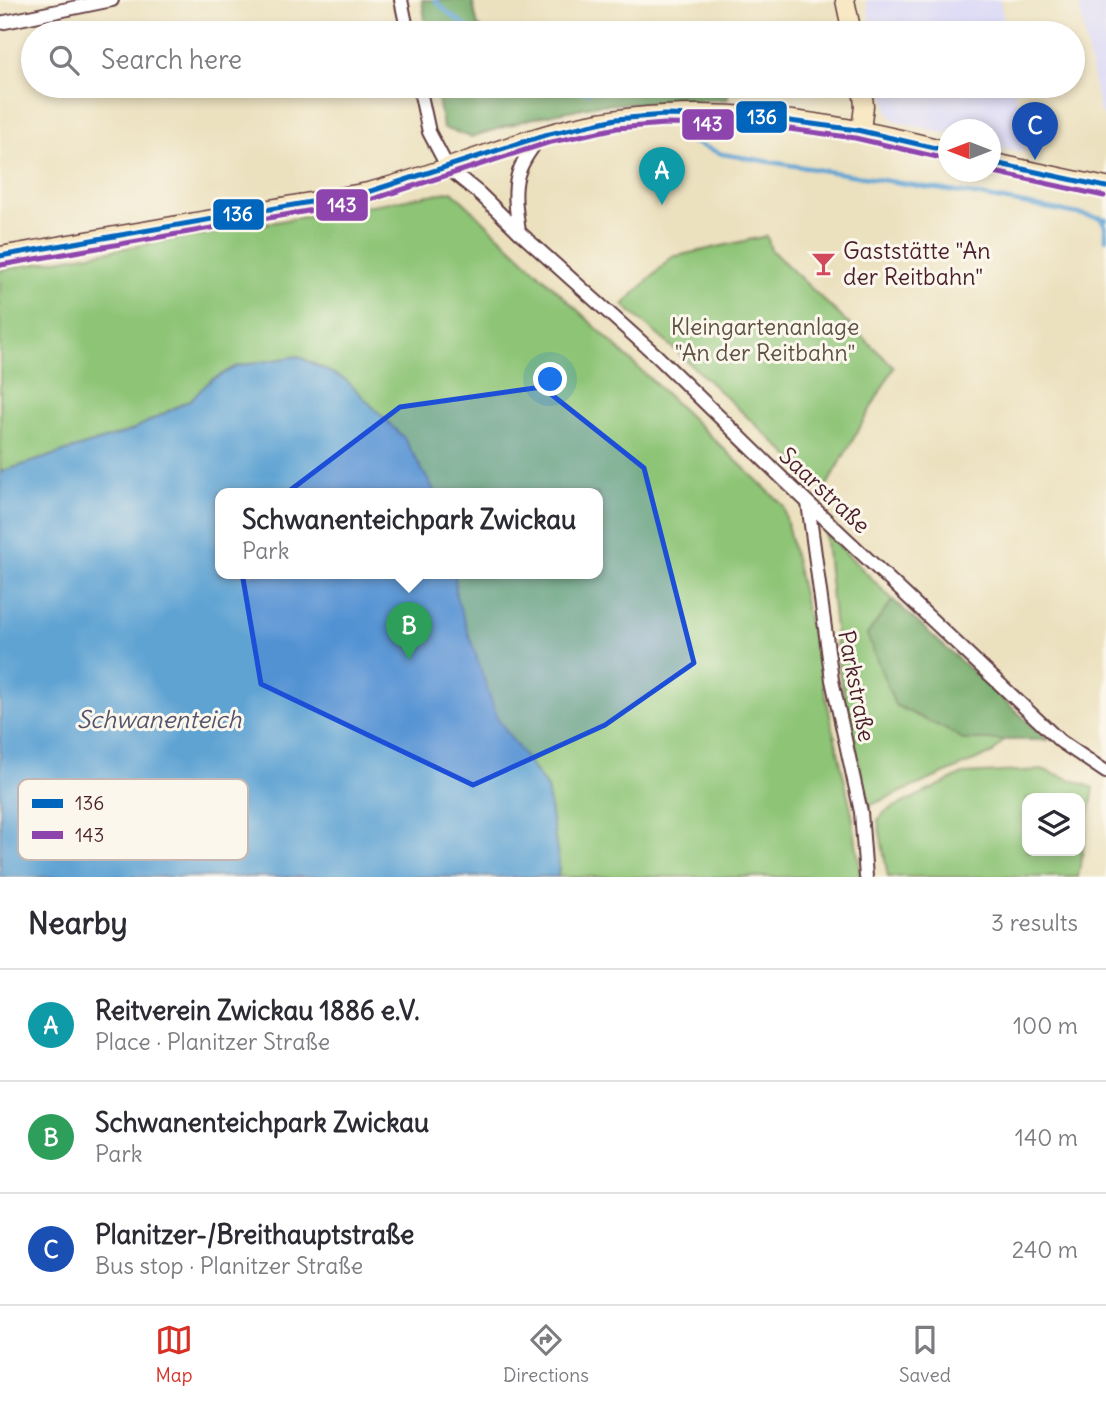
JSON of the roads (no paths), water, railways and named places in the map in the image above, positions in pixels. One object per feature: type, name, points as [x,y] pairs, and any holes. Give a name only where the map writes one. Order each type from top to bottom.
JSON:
[{"type":"main road","points":[[845,0],[849,21]]},
{"type":"main road","points":[[861,130],[863,98]]},
{"type":"main road","points":[[0,256],[368,192],[541,136],[610,120],[681,115],[768,118],[861,130],[938,149]]},
{"type":"main road","points":[[1001,164],[1106,187]]},
{"type":"street","points":[[0,23],[45,7],[112,0]]},
{"type":"street","points":[[401,0],[405,21]]},
{"type":"street","name":"Saarstraße","points":[[422,98],[429,132],[448,168],[657,356],[1060,741],[1106,772]]},
{"type":"street","points":[[519,232],[514,195],[517,173],[528,151],[541,136]]},
{"type":"street","name":"Parkstraße","points":[[808,503],[832,680],[861,812],[866,877]]},
{"type":"water","name":"Schwanenteich","points":[[298,356],[346,380],[404,438],[433,488],[215,488],[215,579],[455,579],[456,596],[497,718],[547,788],[559,864],[558,877],[0,877],[0,472],[130,431],[190,400],[211,380],[237,366]]},
{"type":"waterway","points":[[435,0],[459,21]]},
{"type":"waterway","points":[[676,136],[722,154],[1106,219]]},
{"type":"waterway","points":[[1100,217],[1105,225],[1106,239]]},
{"type":"place","name":"Planitzer-/Breithauptstraße","points":[[1035,160]]},
{"type":"place","name":"Reitverein Zwickau 1886 e.V.","points":[[662,205]]},
{"type":"place","name":"Gaststätte \"An der Reitbahn\"","points":[[823,263]]},
{"type":"place","name":"Schwanenteichpark Zwickau","points":[[409,660]]},
{"type":"park label","name":"Kleingartenanlage \"An der Reitbahn\"","points":[[765,339]]}]
